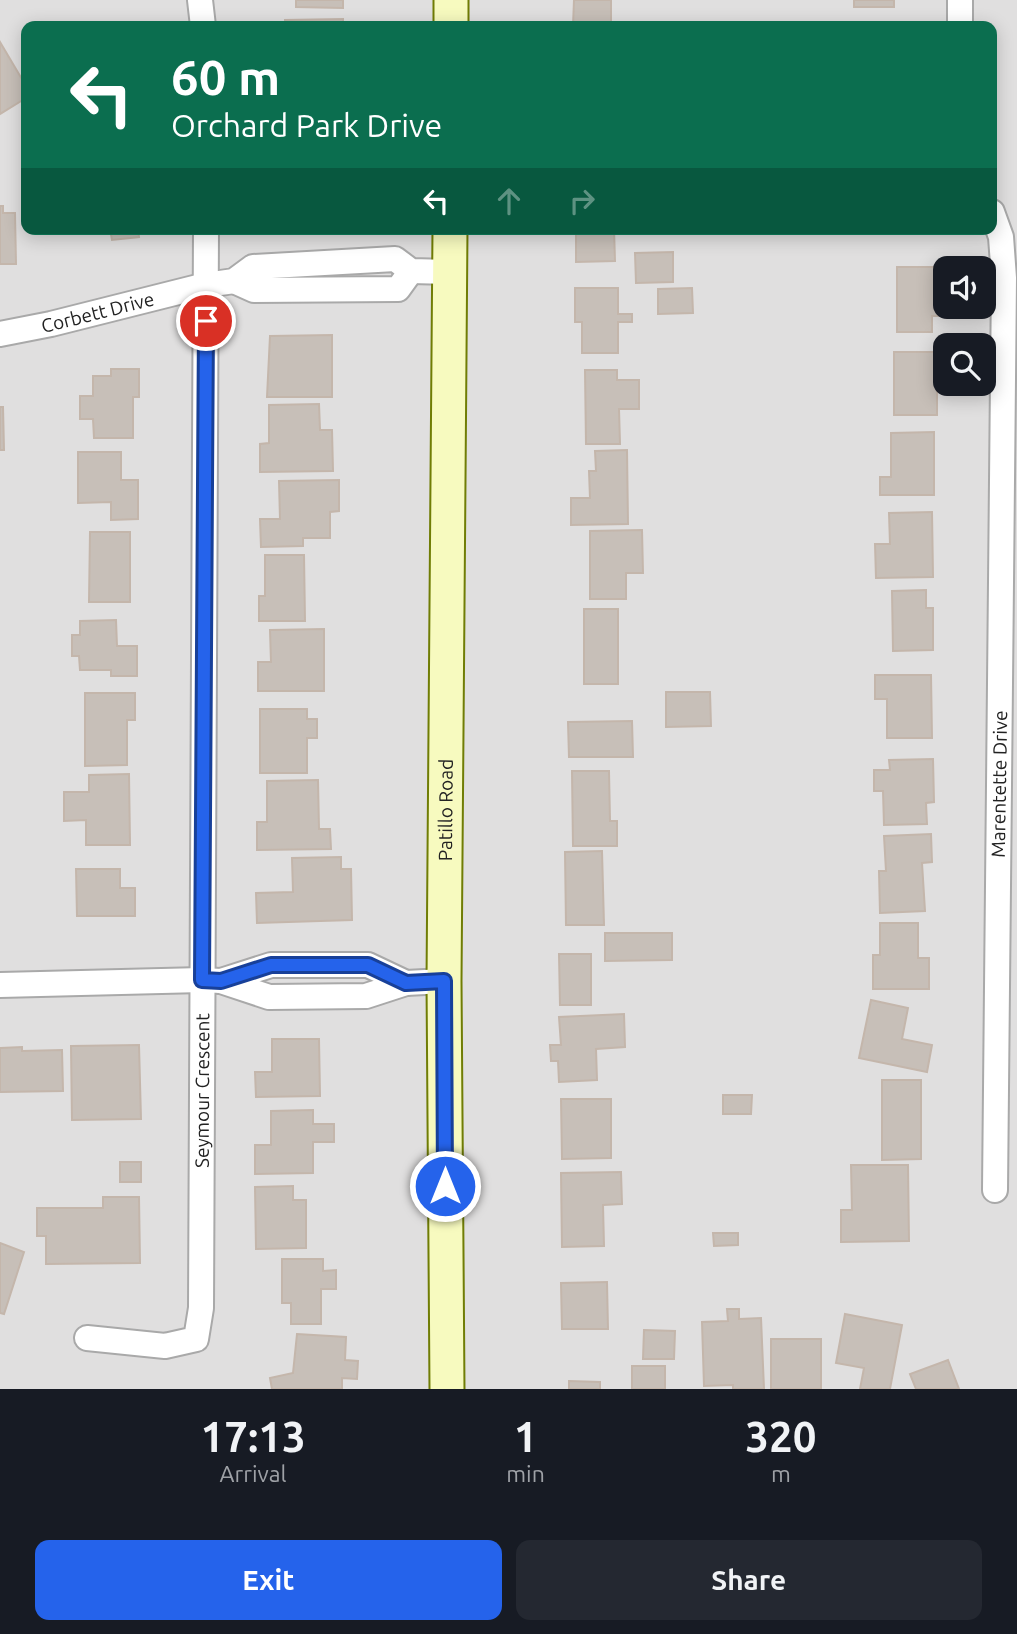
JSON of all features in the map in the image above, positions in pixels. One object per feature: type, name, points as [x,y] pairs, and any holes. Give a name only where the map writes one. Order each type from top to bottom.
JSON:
[{"type":"street","points":[[200,0],[202,21]]},
{"type":"street","points":[[451,0],[451,21]]},
{"type":"street","points":[[960,0],[960,21]]},
{"type":"street","name":"Marentette Drive","points":[[995,1191],[1004,278],[1001,237],[997,226]]},
{"type":"street","name":"Seymour Crescent","points":[[87,1338],[165,1346],[196,1339],[201,1308],[211,981],[206,235]]},
{"type":"street","name":"Patillo Road","points":[[447,1389],[444,981],[450,235]]},
{"type":"street","name":"Corbett Drive","points":[[0,334],[206,285],[234,281],[253,267],[395,259],[411,271],[450,272]]},
{"type":"street","points":[[0,985],[211,981],[271,965],[368,965],[406,983],[444,981]]},
{"type":"shaded area","points":[[0,0],[1017,0],[1017,1389],[0,1389]]},
{"type":"building","points":[[296,0],[343,0],[343,8],[296,7]]},
{"type":"building","points":[[574,0],[611,0],[611,21],[573,21]]},
{"type":"building","points":[[854,0],[894,0],[894,7],[854,7]]},
{"type":"building","points":[[343,19],[343,21],[285,21]]},
{"type":"building","points":[[0,42],[21,78],[21,101],[0,114]]},
{"type":"building","points":[[0,206],[3,206],[3,213],[15,213],[16,264],[0,264]]},
{"type":"building","points":[[111,235],[139,235],[139,237],[112,240]]},
{"type":"building","points":[[576,235],[614,235],[615,261],[576,262]]},
{"type":"building","points":[[673,252],[673,282],[636,283],[635,253]]},
{"type":"building","points":[[897,267],[933,267],[932,332],[897,332]]},
{"type":"building","points":[[575,288],[618,288],[618,314],[632,314],[632,322],[618,322],[618,353],[582,353],[582,322],[575,322]]},
{"type":"building","points":[[692,288],[693,313],[658,314],[658,289]]},
{"type":"building","points":[[332,335],[332,397],[267,397],[270,336]]},
{"type":"building","points":[[894,352],[933,352],[933,396],[937,396],[937,415],[894,415]]},
{"type":"building","points":[[111,369],[139,369],[139,397],[133,397],[133,438],[94,438],[93,419],[80,419],[80,396],[93,396],[93,376],[111,376]]},
{"type":"building","points":[[585,370],[617,370],[617,380],[639,380],[639,409],[619,409],[620,444],[586,444]]},
{"type":"building","points":[[319,404],[320,430],[332,430],[333,471],[260,472],[260,444],[269,443],[269,405]]},
{"type":"building","points":[[0,407],[3,407],[4,450],[0,450]]},
{"type":"building","points":[[934,432],[934,495],[880,495],[880,477],[891,477],[891,433]]},
{"type":"building","points":[[627,450],[628,524],[571,525],[571,498],[590,498],[589,471],[596,471],[595,451]]},
{"type":"building","points":[[78,452],[121,452],[121,480],[138,480],[138,519],[111,520],[111,502],[78,503]]},
{"type":"building","points":[[339,480],[339,511],[330,512],[330,538],[303,538],[303,546],[261,547],[260,519],[280,519],[279,481]]},
{"type":"building","points":[[932,512],[933,577],[876,578],[875,544],[890,544],[889,513]]},
{"type":"building","points":[[642,530],[643,573],[626,573],[626,599],[590,599],[590,531]]},
{"type":"building","points":[[90,532],[130,532],[130,602],[89,602]]},
{"type":"building","points":[[265,555],[304,555],[305,621],[259,621],[259,596],[265,596]]},
{"type":"building","points":[[926,590],[926,608],[933,608],[933,650],[893,651],[892,591]]},
{"type":"building","points":[[584,609],[618,609],[618,684],[584,684]]},
{"type":"building","points":[[116,620],[117,646],[137,646],[137,676],[111,676],[111,670],[80,670],[79,656],[72,656],[72,635],[80,635],[80,621]]},
{"type":"building","points":[[324,629],[324,691],[258,691],[258,662],[271,662],[270,630]]},
{"type":"building","points":[[875,675],[931,675],[932,738],[887,738],[887,699],[875,699]]},
{"type":"building","points":[[666,692],[710,692],[711,726],[666,727]]},
{"type":"building","points":[[85,693],[135,693],[135,720],[127,720],[127,765],[85,766]]},
{"type":"building","points":[[260,709],[307,709],[307,719],[317,719],[317,738],[307,738],[307,773],[260,773]]},
{"type":"building","points":[[632,721],[633,757],[569,757],[568,722]]},
{"type":"building","points":[[933,759],[934,802],[926,803],[927,824],[884,825],[883,791],[874,791],[874,770],[890,770],[889,760]]},
{"type":"building","points":[[572,771],[609,771],[610,821],[617,821],[617,846],[573,846]]},
{"type":"building","points":[[129,774],[130,845],[86,845],[86,820],[64,821],[64,792],[89,792],[89,775]]},
{"type":"building","points":[[318,780],[319,829],[330,829],[331,849],[257,850],[257,822],[267,822],[267,781]]},
{"type":"building","points":[[931,834],[932,862],[922,863],[925,911],[880,913],[879,871],[886,871],[884,836]]},
{"type":"building","points":[[602,851],[604,925],[566,925],[565,852]]},
{"type":"building","points":[[341,857],[341,869],[351,869],[352,920],[257,923],[256,893],[293,892],[292,858]]},
{"type":"building","points":[[76,869],[120,869],[120,888],[135,888],[135,916],[77,916]]},
{"type":"building","points":[[880,923],[918,923],[918,958],[929,958],[929,989],[873,989],[873,955],[880,955]]},
{"type":"building","points":[[605,933],[672,933],[672,960],[605,961]]},
{"type":"building","points":[[559,954],[591,954],[591,1005],[560,1005]]},
{"type":"building","points":[[871,1000],[908,1008],[902,1039],[932,1045],[927,1072],[859,1058]]},
{"type":"building","points":[[624,1014],[625,1047],[596,1049],[597,1080],[559,1082],[558,1061],[551,1061],[550,1045],[561,1045],[559,1017]]},
{"type":"building","points":[[272,1039],[319,1039],[320,1096],[256,1097],[255,1072],[272,1072]]},
{"type":"building","points":[[139,1045],[141,1119],[72,1120],[71,1046]]},
{"type":"building","points":[[22,1047],[22,1051],[62,1050],[63,1091],[0,1092],[0,1048]]},
{"type":"building","points":[[882,1080],[921,1080],[921,1159],[882,1160]]},
{"type":"building","points":[[723,1095],[752,1095],[751,1114],[723,1114]]},
{"type":"building","points":[[561,1099],[611,1099],[611,1158],[562,1159]]},
{"type":"building","points":[[313,1110],[313,1124],[334,1124],[334,1142],[313,1142],[313,1173],[255,1174],[255,1145],[271,1145],[271,1111]]},
{"type":"building","points":[[120,1162],[141,1162],[141,1182],[120,1182]]},
{"type":"building","points":[[851,1165],[908,1165],[909,1241],[841,1242],[841,1210],[852,1210]]},
{"type":"building","points":[[621,1172],[622,1204],[603,1205],[604,1246],[562,1247],[561,1173]]},
{"type":"building","points":[[293,1186],[293,1200],[306,1200],[306,1248],[256,1249],[255,1187]]},
{"type":"building","points":[[103,1197],[139,1197],[140,1263],[46,1264],[46,1236],[37,1236],[37,1208],[103,1208]]},
{"type":"building","points":[[713,1233],[738,1233],[738,1245],[714,1246]]},
{"type":"building","points":[[0,1243],[24,1252],[4,1314],[0,1313]]},
{"type":"building","points":[[282,1259],[323,1259],[323,1271],[336,1270],[336,1289],[321,1289],[321,1324],[291,1324],[291,1303],[282,1303]]},
{"type":"building","points":[[607,1282],[608,1329],[562,1329],[561,1283]]},
{"type":"building","points":[[727,1309],[739,1309],[739,1319],[761,1318],[764,1389],[733,1389],[733,1385],[704,1386],[702,1322],[728,1321]]},
{"type":"building","points":[[845,1314],[902,1325],[890,1389],[860,1389],[864,1368],[836,1363]]},
{"type":"building","points":[[644,1330],[675,1331],[674,1359],[643,1359]]},
{"type":"building","points":[[297,1334],[346,1337],[345,1360],[358,1361],[357,1379],[342,1378],[342,1389],[272,1389],[270,1378],[293,1373]]},
{"type":"building","points":[[771,1339],[821,1339],[821,1389],[771,1389]]},
{"type":"building","points":[[948,1360],[959,1389],[916,1389],[910,1374]]},
{"type":"building","points":[[632,1366],[665,1366],[665,1389],[632,1389]]},
{"type":"building","points":[[569,1381],[600,1382],[600,1389],[569,1389]]},
{"type":"route","points":[[206,321],[202,980],[221,981],[271,965],[368,965],[406,983],[444,981],[445,1186]]}]
